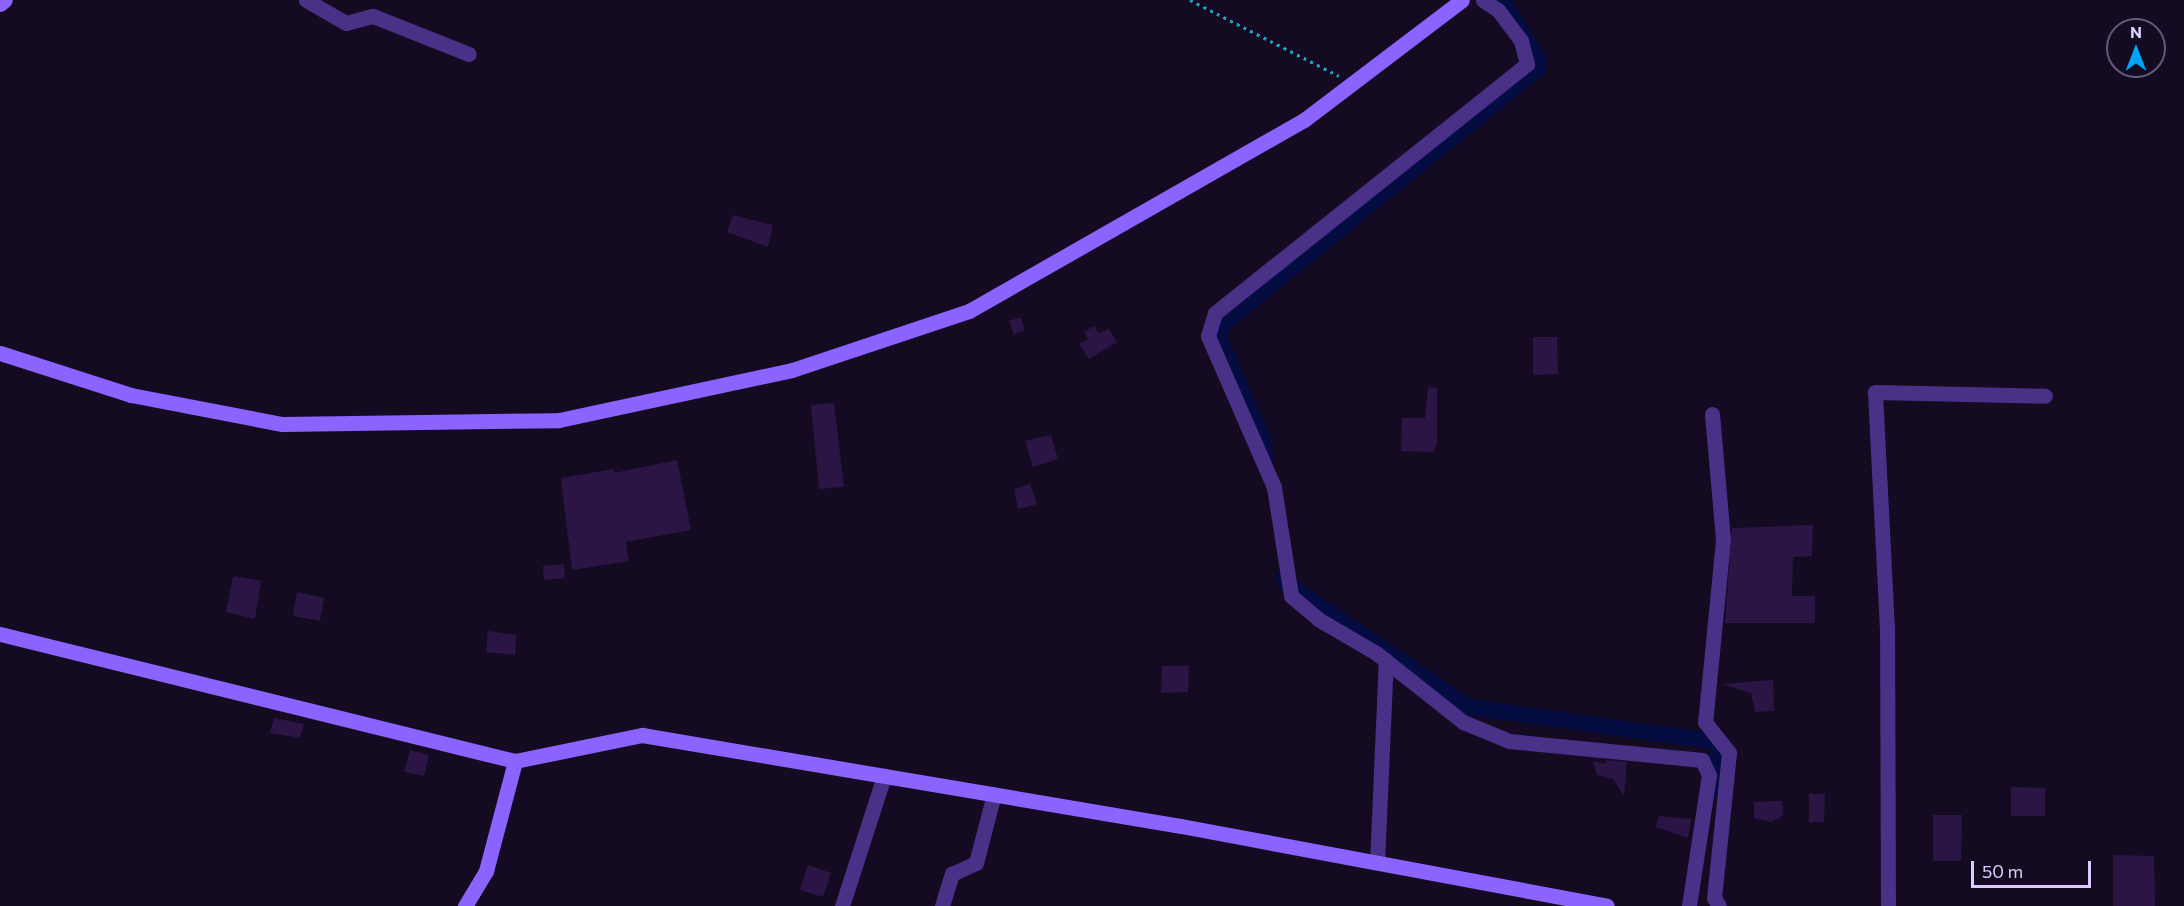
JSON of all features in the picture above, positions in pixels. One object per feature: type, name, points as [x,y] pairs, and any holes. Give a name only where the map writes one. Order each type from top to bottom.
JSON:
[{"type":"street","points":[[0,4],[5,0]]},
{"type":"street","points":[[306,0],[346,23],[374,16],[469,54]]},
{"type":"street","points":[[0,353],[131,395],[282,424],[559,420],[792,370],[969,311],[1304,120],[1462,0]]},
{"type":"street","points":[[1483,0],[1498,10],[1521,41],[1527,64],[1215,313],[1208,336],[1274,487],[1292,596],[1318,619],[1386,660],[1463,722],[1509,741],[1702,760],[1709,775],[1689,906]]},
{"type":"street","points":[[1888,906],[1887,629],[1875,392],[2045,396]]},
{"type":"street","points":[[1712,414],[1723,540],[1705,722],[1729,753],[1714,898],[1719,906]]},
{"type":"street","points":[[0,634],[515,761],[642,735],[994,794],[1606,906]]},
{"type":"street","points":[[1377,863],[1386,660]]},
{"type":"street","points":[[465,906],[486,872],[515,761]]},
{"type":"street","points":[[842,906],[884,776]]},
{"type":"street","points":[[942,906],[952,874],[976,863],[994,794]]},
{"type":"path","points":[[1190,0],[1301,54],[1348,83]]},
{"type":"building","points":[[733,215],[773,225],[768,247],[727,232]]},
{"type":"building","points":[[1021,317],[1025,330],[1014,335],[1009,321]]},
{"type":"building","points":[[1094,326],[1099,333],[1109,329],[1117,342],[1089,359],[1079,344],[1088,339],[1084,332]]},
{"type":"building","points":[[1533,337],[1557,337],[1558,374],[1533,375]]},
{"type":"building","points":[[1428,387],[1437,388],[1437,445],[1433,452],[1401,451],[1402,418],[1425,418]]},
{"type":"building","points":[[834,403],[844,487],[819,489],[811,405]]},
{"type":"building","points":[[1051,435],[1058,459],[1033,467],[1025,441]]},
{"type":"building","points":[[677,460],[691,530],[626,542],[629,561],[572,570],[561,478],[614,469],[614,473]]},
{"type":"building","points":[[1030,484],[1037,504],[1018,509],[1014,489]]},
{"type":"building","points":[[1813,525],[1812,556],[1793,557],[1792,596],[1815,596],[1815,623],[1725,623],[1732,528]]},
{"type":"building","points":[[564,564],[565,578],[544,580],[543,566]]},
{"type":"building","points":[[233,576],[261,581],[255,619],[226,612]]},
{"type":"building","points":[[297,592],[324,598],[320,621],[293,616]]},
{"type":"building","points":[[488,631],[516,635],[515,655],[486,652]]},
{"type":"building","points":[[1162,666],[1189,666],[1188,692],[1161,693]]},
{"type":"building","points":[[1773,680],[1774,711],[1755,712],[1751,693],[1722,684]]},
{"type":"building","points":[[274,718],[304,724],[300,738],[270,733]]},
{"type":"building","points":[[410,750],[429,755],[424,776],[404,772]]},
{"type":"building","points":[[1606,760],[1627,762],[1624,796],[1613,779],[1597,775],[1593,761],[1605,764]]},
{"type":"building","points":[[2011,787],[2045,788],[2045,816],[2011,816]]},
{"type":"building","points":[[1809,794],[1825,794],[1824,822],[1809,822]]},
{"type":"building","points":[[1782,801],[1783,816],[1771,822],[1754,818],[1754,802]]},
{"type":"building","points":[[1933,815],[1962,815],[1961,861],[1933,861]]},
{"type":"building","points":[[1659,816],[1691,819],[1688,838],[1656,827]]},
{"type":"building","points":[[2113,855],[2154,856],[2155,906],[2113,906]]},
{"type":"building","points":[[808,865],[831,873],[823,897],[800,890]]},
{"type":"waterway","points":[[1266,462],[1262,438],[1220,339],[1221,326],[1539,68],[1537,56],[1502,0]]},
{"type":"waterway","points":[[1284,576],[1285,582],[1469,707],[1719,742],[1712,791]]}]
